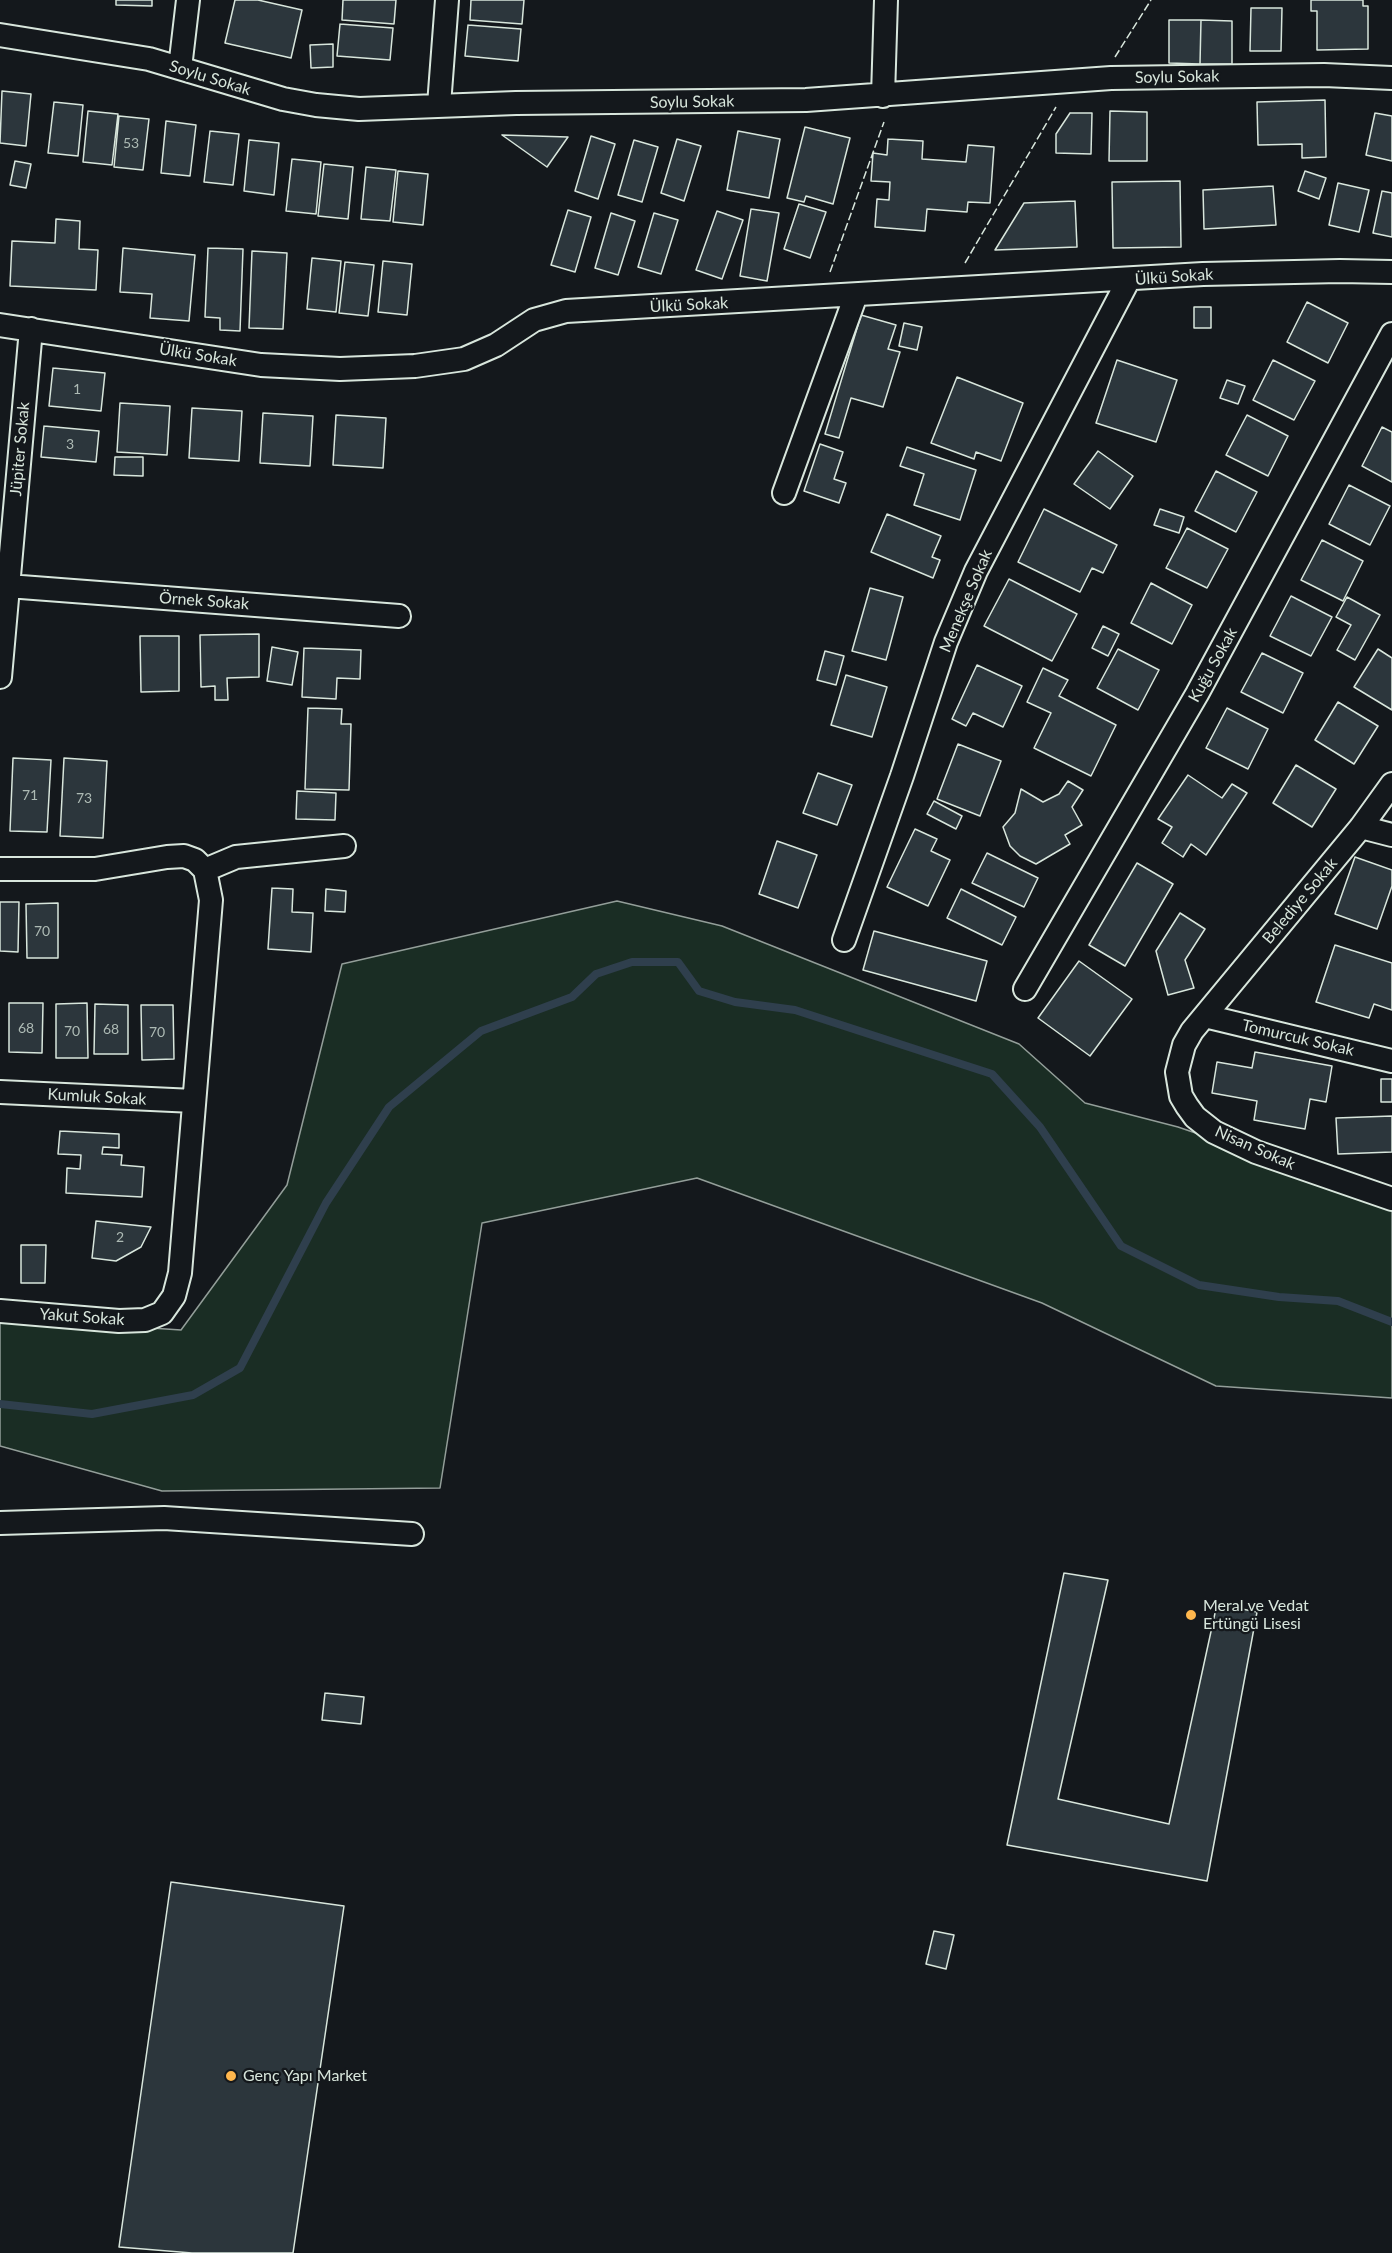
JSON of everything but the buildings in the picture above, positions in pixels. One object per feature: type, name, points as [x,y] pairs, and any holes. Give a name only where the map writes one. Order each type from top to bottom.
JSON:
[{"type":"street","points":[[180,68],[188,0]]},
{"type":"street","points":[[439,105],[447,0]]},
{"type":"street","points":[[883,96],[886,0]]},
{"type":"street","name":"Soylu Sokak","points":[[0,35],[149,59],[246,89],[336,108],[385,109],[439,105],[806,100],[1111,78],[1312,75],[1392,78]]},
{"type":"street","name":"Ülkü Sokak","points":[[0,325],[261,365],[314,369],[415,366],[464,359],[495,345],[534,320],[566,311],[1262,272],[1392,272]]},
{"type":"street","name":"Menekşe Sokak","points":[[844,940],[946,642],[972,581],[1129,279]]},
{"type":"street","points":[[784,493],[856,296]]},
{"type":"street","name":"Jüpiter Sokak","points":[[0,676],[31,329]]},
{"type":"street","name":"Kuğu Sokak","points":[[1025,989],[1197,694],[1392,334]]},
{"type":"street","name":"Örnek Sokak","points":[[8,586],[399,616]]},
{"type":"street","name":"Belediye Sokak","points":[[1205,1016],[1361,827],[1392,784]]},
{"type":"street","points":[[1361,827],[1392,835]]},
{"type":"street","points":[[205,870],[236,857],[344,846]]},
{"type":"street","points":[[0,869],[95,870],[184,856],[195,860],[205,870],[211,900],[194,1101]]},
{"type":"street","name":"Tomurcuk Sokak","points":[[1205,1016],[1392,1061]]},
{"type":"street","name":"Nisan Sokak","points":[[1205,1016],[1184,1045],[1177,1072],[1181,1096],[1195,1117],[1214,1132],[1256,1152],[1392,1198]]},
{"type":"street","name":"Kumluk Sokak","points":[[0,1092],[194,1101]]},
{"type":"street","name":"Yakut Sokak","points":[[0,1311],[119,1321],[145,1320],[162,1312],[174,1296],[180,1273],[194,1101]]},
{"type":"street","points":[[0,1523],[164,1518],[412,1534]]},
{"type":"green space","points":[[617,901],[722,926],[1019,1044],[1085,1103],[1178,1127],[1392,1200],[1392,1398],[1216,1386],[1042,1303],[697,1178],[482,1223],[440,1488],[162,1491],[0,1446],[0,1318],[181,1330],[287,1185],[342,964]]},
{"type":"waterway","points":[[0,1404],[92,1414],[193,1395],[240,1368],[326,1203],[389,1107],[481,1031],[572,997],[596,974],[632,962],[678,962],[699,991],[735,1002],[795,1010],[992,1074],[1040,1127],[1121,1246],[1199,1285],[1279,1297],[1338,1301],[1392,1322]]},
{"type":"fence","points":[[1115,57],[1151,0]]},
{"type":"fence","points":[[965,263],[1056,107]]},
{"type":"fence","points":[[830,272],[884,122]]},
{"type":"place","name":"Meral ve Vedat Ertüngü Lisesi","points":[[1191,1615]]},
{"type":"place","name":"Genç Yapı Market","points":[[231,2076]]}]
